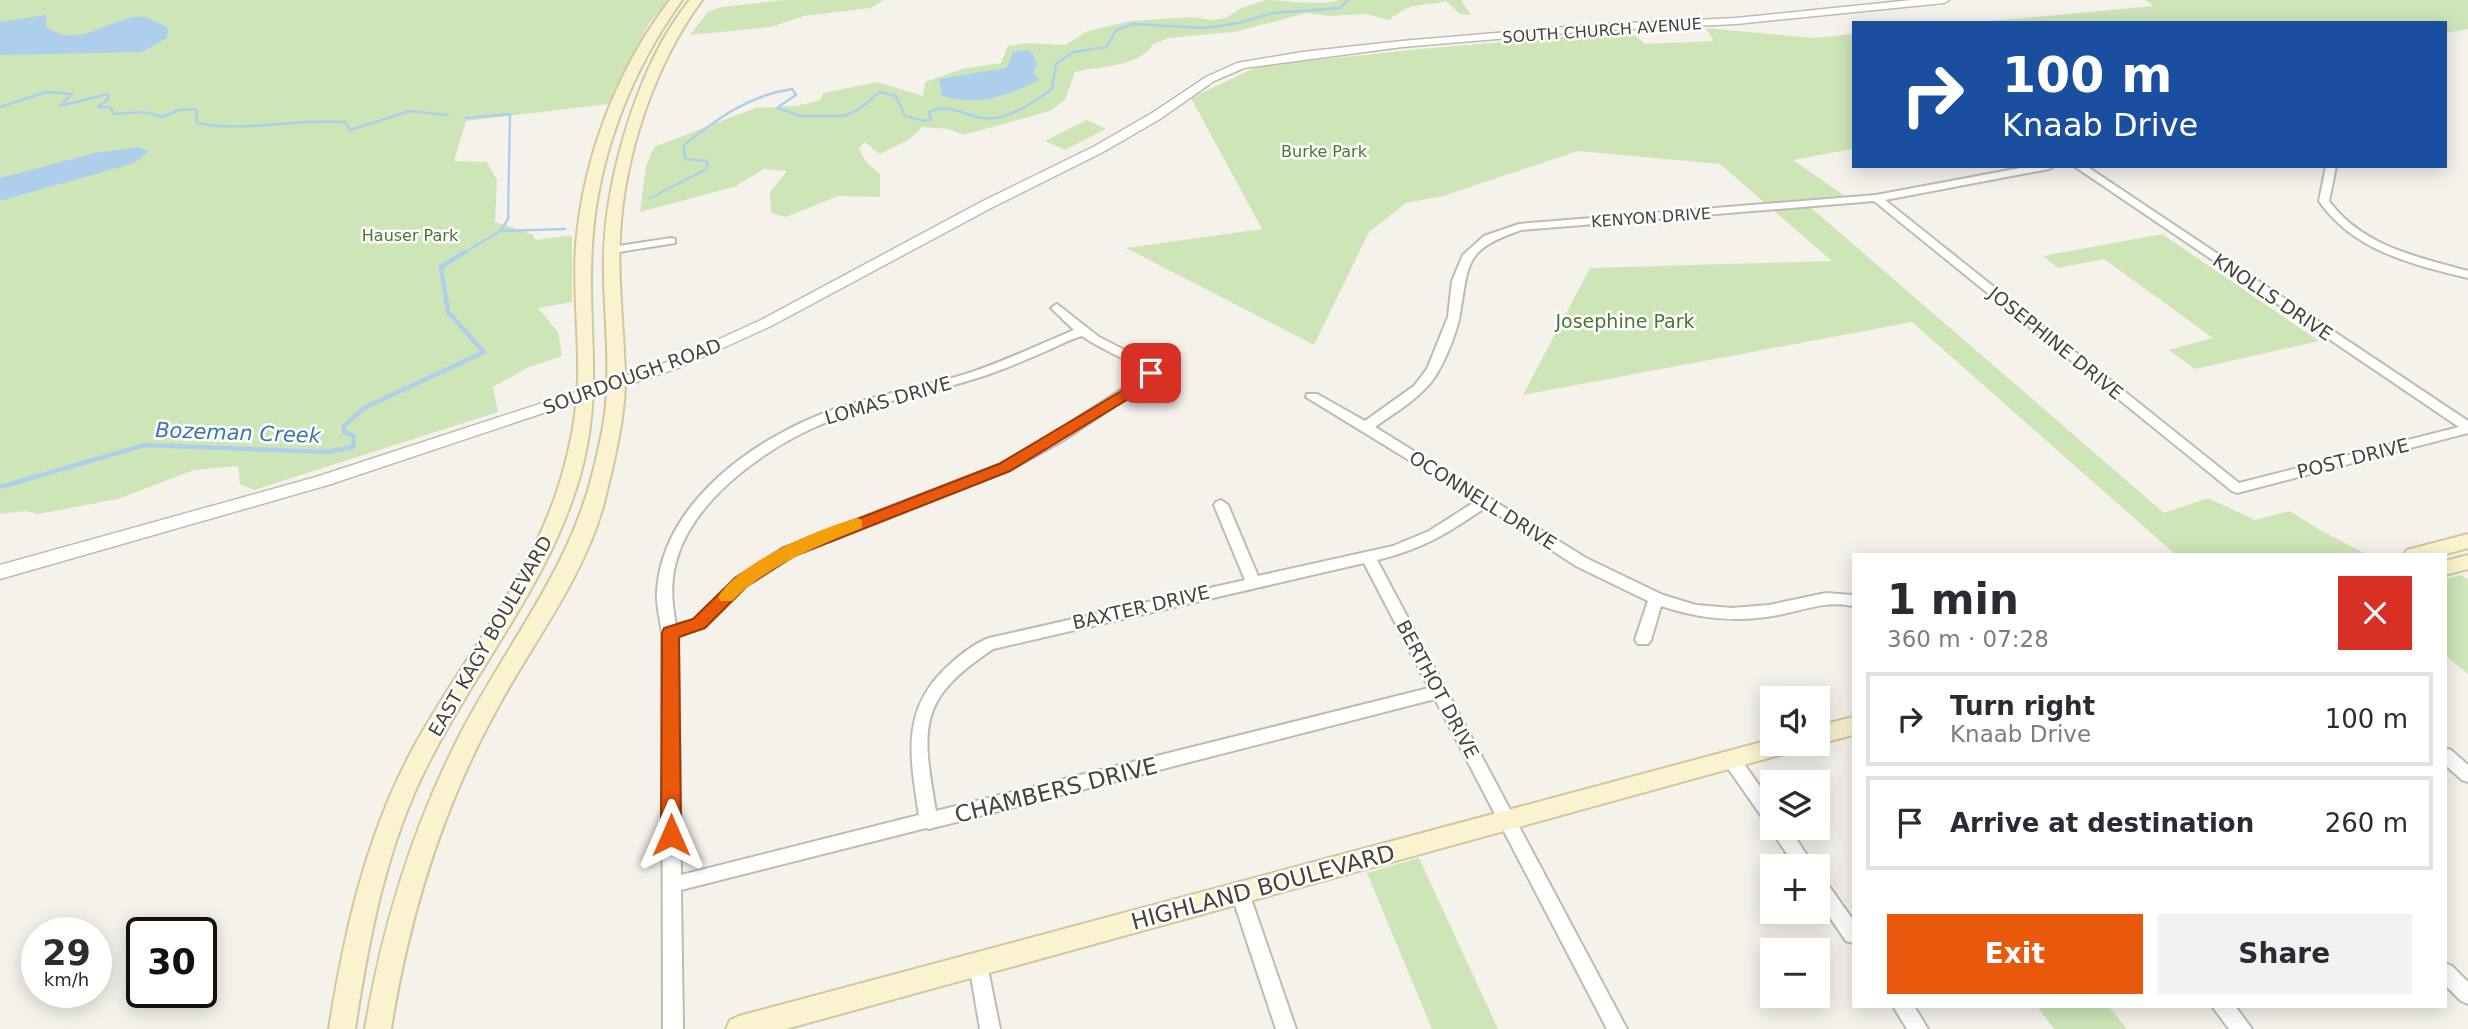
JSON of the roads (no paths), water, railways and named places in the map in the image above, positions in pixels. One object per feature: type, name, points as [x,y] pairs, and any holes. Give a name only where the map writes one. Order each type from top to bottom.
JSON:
[{"type":"main road","name":"EAST KAGY BOULEVARD","points":[[342,1029],[352,963],[371,883],[396,810],[425,747],[537,562],[569,483],[586,396],[584,244],[593,189],[623,95],[655,31],[676,0]]},
{"type":"main road","name":"EAST KAGY BOULEVARD","points":[[378,1029],[387,967],[418,853],[474,730],[560,586],[589,519],[602,474],[616,386],[611,303],[612,250],[618,193],[636,120],[671,41],[696,0]]},
{"type":"main road","points":[[2422,553],[2468,541]]},
{"type":"main road","points":[[2447,568],[2468,562]]},
{"type":"main road","points":[[1830,732],[1852,726]]},
{"type":"main road","name":"HIGHLAND BOULEVARD","points":[[739,1029],[1760,751]]},
{"type":"street","name":"SOUTH CHURCH AVENUE","points":[[1260,61],[1402,44],[1590,28],[1736,21],[1944,0]]},
{"type":"street","name":"SOURDOUGH ROAD","points":[[0,572],[322,481],[616,386],[766,323],[994,200],[1116,139],[1210,79],[1241,65],[1260,61]]},
{"type":"street","name":"KENYON DRIVE","points":[[1366,427],[1418,389],[1433,370],[1454,317],[1461,266],[1476,247],[1488,238],[1519,227],[1876,198],[2038,168]]},
{"type":"street","name":"KNOLLS DRIVE","points":[[2081,168],[2468,428]]},
{"type":"street","points":[[2331,168],[2324,201],[2332,216],[2343,225],[2379,246],[2468,275]]},
{"type":"street","name":"JOSEPHINE DRIVE","points":[[1876,198],[2237,488]]},
{"type":"street","points":[[612,250],[671,240]]},
{"type":"street","points":[[670,633],[699,624],[741,582],[789,552],[1005,467],[1138,387],[1151,373],[1144,364],[1111,350],[1082,331],[1057,308]]},
{"type":"street","name":"LOMAS DRIVE","points":[[673,1029],[670,633],[664,592],[676,547],[698,509],[726,479],[756,454],[826,416],[972,376],[1082,331]]},
{"type":"street","name":"OCONNELL DRIVE","points":[[1312,397],[1486,501],[1584,565],[1656,598],[1688,608],[1741,612],[1773,610],[1838,597],[1852,600]]},
{"type":"street","name":"POST DRIVE","points":[[2237,488],[2468,428]]},
{"type":"street","name":"BAXTER DRIVE","points":[[929,822],[918,756],[918,729],[923,709],[947,674],[968,656],[1008,637],[1368,557],[1418,543],[1486,501]]},
{"type":"street","points":[[1222,505],[1253,582]]},
{"type":"street","name":"BERTHOT DRIVE","points":[[1368,557],[1616,1029]]},
{"type":"street","points":[[1643,640],[1656,598]]},
{"type":"street","name":"CHAMBERS DRIVE","points":[[671,885],[1439,692]]},
{"type":"street","points":[[2447,757],[2468,775]]},
{"type":"street","points":[[1731,759],[1760,800]]},
{"type":"street","points":[[1240,893],[1286,1029]]},
{"type":"street","points":[[1830,902],[1852,934]]},
{"type":"street","points":[[978,964],[990,1029]]},
{"type":"street","points":[[2447,974],[2468,995]]},
{"type":"street","points":[[1904,1008],[1919,1029]]},
{"type":"street","points":[[2224,1008],[2242,1029]]},
{"type":"water","points":[[46,15],[46,26],[71,36],[142,17],[168,28],[167,38],[142,52],[0,55],[0,22]]},
{"type":"water","points":[[1027,50],[1033,54],[1037,65],[1033,72],[1040,80],[993,98],[968,100],[942,96],[939,79],[1007,68],[1013,52]]},
{"type":"water","points":[[138,147],[149,151],[134,163],[0,201],[0,178],[95,153]]},
{"type":"waterway","name":"Bozeman Creek","points":[[650,198],[707,169],[707,161],[685,159],[684,145],[734,110],[776,92],[792,89],[796,95],[777,108],[801,116],[844,116],[858,110],[880,92],[896,96],[905,116],[924,121],[931,119],[929,112],[943,108],[982,118],[1001,117],[1019,110],[1052,89],[1056,64],[1073,52],[1107,47],[1116,30],[1133,24],[1204,28],[1239,23],[1273,13],[1340,8],[1348,0]]},
{"type":"waterway","points":[[0,107],[46,92],[72,94],[60,106],[108,94],[108,99],[98,107],[110,107],[114,114],[144,112],[163,117],[179,110],[196,109],[197,123],[215,126],[326,121],[345,122],[350,130],[410,111],[448,115]]},
{"type":"waterway","points":[[466,118],[510,114],[508,219],[501,230]]},
{"type":"waterway","name":"Bozeman Creek","points":[[462,254],[500,231],[565,229]]},
{"type":"waterway","name":"Bozeman Creek","points":[[0,487],[145,445],[327,452],[353,447],[354,436],[344,432],[344,426],[364,408],[484,352],[448,312],[441,267],[465,252]]},
{"type":"park label","name":"Burke Park","points":[[1324,151]]},
{"type":"park label","name":"Hauser Park","points":[[410,235]]},
{"type":"park label","name":"Josephine Park","points":[[1625,321]]}]
